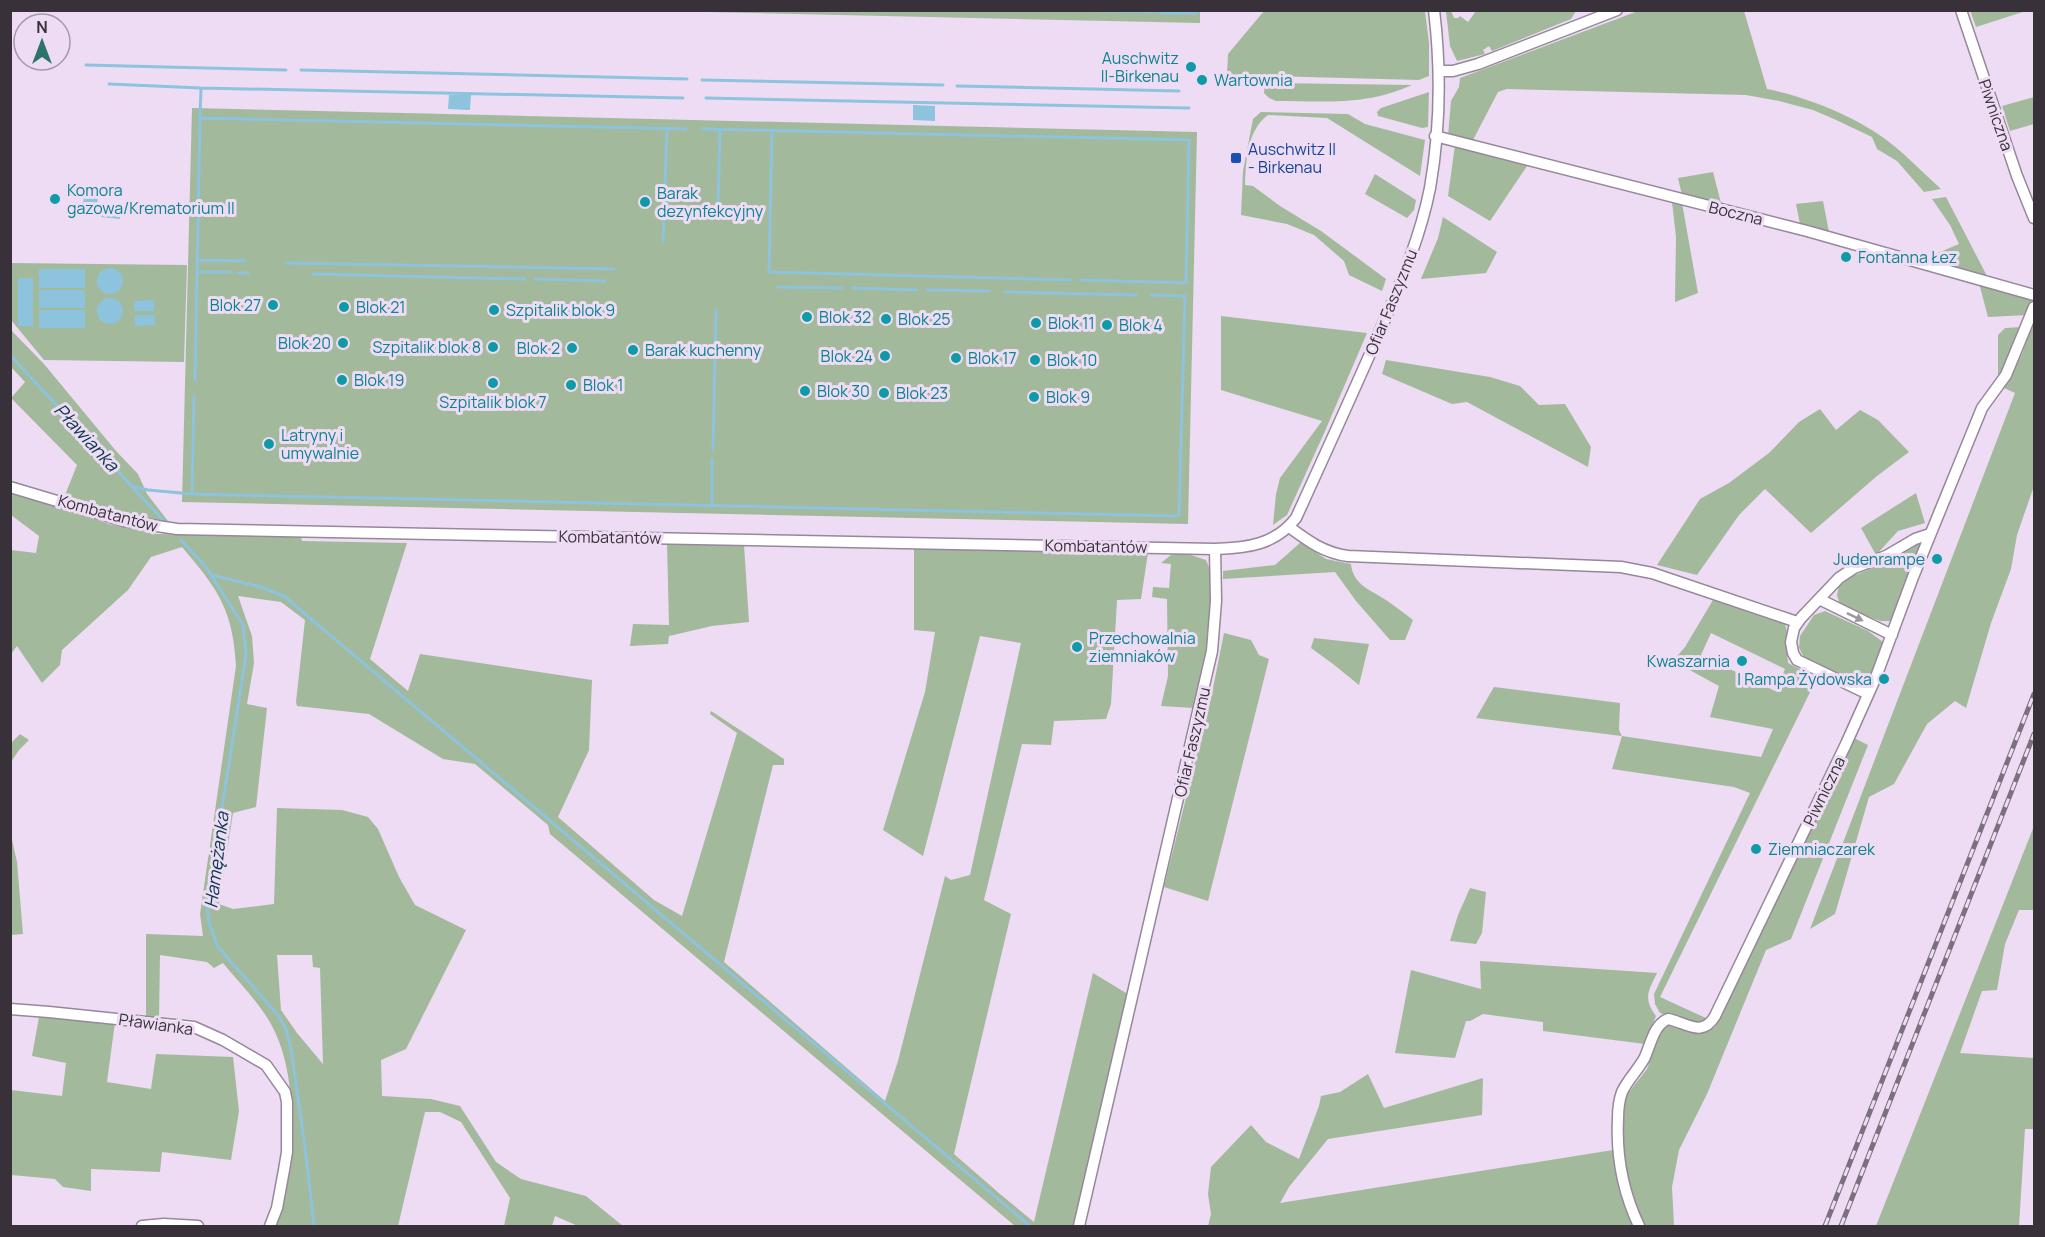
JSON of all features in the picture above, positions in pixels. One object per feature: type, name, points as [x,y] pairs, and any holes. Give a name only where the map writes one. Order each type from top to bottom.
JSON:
[{"type":"street","name":"Ofiar Faszyzmu","points":[[1079,1227],[1212,651],[1216,601],[1215,549],[1243,548],[1271,540],[1289,527],[1296,518],[1393,300],[1413,249],[1430,187],[1439,71],[1434,10]]},
{"type":"street","points":[[1439,71],[1467,68],[1617,10]]},
{"type":"street","name":"Piwniczna","points":[[1961,10],[2017,176],[2034,218]]},
{"type":"street","name":"Boczna","points":[[1435,136],[1807,231],[2034,295]]},
{"type":"street","name":"Piwniczna","points":[[1639,1227],[1623,1187],[1619,1165],[1617,1133],[1619,1104],[1623,1091],[1644,1059],[1661,1022],[1668,1019],[1690,1027],[1701,1028],[1711,1023],[1715,1016],[1846,744],[1982,408],[2006,375],[2034,307]]},
{"type":"street","name":"Kombatantów","points":[[10,487],[124,521],[164,529],[1215,549]]},
{"type":"street","points":[[1289,527],[1318,548],[1336,555],[1594,565],[1637,570],[1797,622]]},
{"type":"street","points":[[1868,694],[1797,660],[1791,642],[1792,632],[1797,622],[1839,578],[1854,568],[1886,556],[1930,534]]},
{"type":"street","points":[[1819,599],[1892,635]]},
{"type":"street","name":"Pławianka","points":[[10,1009],[194,1027],[223,1040],[266,1065],[285,1092],[287,1102],[287,1152],[277,1208],[270,1227]]},
{"type":"street","points":[[142,1227],[180,1224],[198,1227]]},
{"type":"green space","points":[[1200,10],[1200,23],[661,11]]},
{"type":"green space","points":[[1970,10],[2026,10],[2026,11],[1976,27]]},
{"type":"green space","points":[[1264,11],[1425,11],[1429,43],[1429,76],[1419,80],[1227,75],[1228,54]]},
{"type":"green space","points":[[1446,11],[1451,11],[1454,18],[1460,16],[1468,22],[1476,11],[1576,11],[1571,19],[1492,51],[1489,46],[1483,50],[1485,54],[1457,61],[1450,46]]},
{"type":"green space","points":[[1638,11],[1744,11],[1767,89],[1824,106],[1866,126],[1895,146],[1941,189],[1924,192],[1897,161],[1877,149],[1872,137],[1813,110],[1746,95],[1507,89],[1498,92],[1472,142],[1448,136],[1451,101],[1459,87],[1460,78]]},
{"type":"green space","points":[[1265,83],[1412,85],[1395,92],[1345,101],[1276,101],[1264,93]]},
{"type":"green space","points":[[1429,92],[1428,127],[1422,128],[1378,116],[1377,112],[1381,108]]},
{"type":"green space","points":[[2034,97],[2034,124],[2010,131],[2002,106]]},
{"type":"green space","points":[[192,108],[1197,132],[1188,524],[182,502]]},
{"type":"green space","points":[[1261,112],[1348,114],[1365,124],[1425,140],[1420,176],[1327,118],[1268,115],[1256,129],[1249,147],[1245,185],[1253,186],[1321,231],[1386,279],[1382,291],[1349,275],[1344,261],[1314,235],[1287,224],[1241,215],[1243,171],[1253,119]]},
{"type":"green space","points":[[1455,145],[1529,163],[1490,221],[1448,196]]},
{"type":"green space","points":[[1713,172],[1721,203],[1682,195],[1678,178]]},
{"type":"green space","points":[[1375,174],[1416,200],[1414,210],[1407,218],[1365,194]]},
{"type":"green space","points":[[1946,197],[1987,276],[1926,258],[1959,244],[1950,225],[1932,199]]},
{"type":"green space","points":[[1823,201],[1829,232],[1800,224],[1796,204]]},
{"type":"green space","points":[[1672,202],[1682,203],[1698,293],[1675,302],[1676,237]]},
{"type":"green space","points":[[1443,217],[1497,252],[1486,273],[1421,279],[1438,238]]},
{"type":"green space","points":[[10,263],[187,265],[184,362],[44,360],[11,320]]},
{"type":"green space","points":[[1979,283],[2032,299],[2027,315],[1988,317]]},
{"type":"green space","points":[[1221,316],[1367,333],[1287,515],[1273,525],[1280,478],[1322,421],[1221,390]]},
{"type":"green space","points":[[2034,319],[2034,486],[2017,535],[2011,569],[1991,623],[1966,708],[1955,701],[1927,724],[1894,784],[1869,797],[1835,914],[1810,929],[2015,393],[2004,388],[2022,354]]},
{"type":"green space","points":[[2022,327],[1998,382],[1998,335],[2005,328]]},
{"type":"green space","points":[[10,329],[44,364],[138,474],[147,494],[168,521],[159,525],[65,495],[77,465],[11,398],[25,382],[11,367]]},
{"type":"green space","points":[[1386,360],[1490,377],[1520,386],[1539,405],[1565,404],[1591,447],[1588,467],[1467,402],[1452,404],[1382,374]]},
{"type":"green space","points":[[1820,409],[1836,430],[1860,410],[1878,420],[1909,452],[1877,476],[1811,533],[1765,489],[1739,515],[1697,575],[1657,565],[1700,499],[1729,483],[1769,453],[1799,422]]},
{"type":"green space","points":[[11,493],[38,499],[109,524],[157,534],[301,537],[302,541],[407,543],[370,659],[408,691],[420,654],[592,680],[589,750],[558,817],[654,900],[682,916],[737,733],[710,714],[711,711],[784,759],[784,765],[773,765],[724,962],[885,1101],[898,1061],[945,876],[951,880],[970,875],[1021,643],[980,636],[923,856],[883,830],[925,692],[935,632],[914,630],[914,549],[1148,553],[1141,599],[1117,600],[1111,704],[1106,719],[1054,721],[1051,745],[1022,744],[984,900],[1011,914],[954,1154],[1034,1222],[1093,973],[1131,996],[1074,1226],[1015,1226],[550,834],[548,825],[475,764],[443,759],[369,714],[297,706],[305,620],[281,602],[238,596],[252,636],[254,663],[247,704],[267,708],[256,807],[233,813],[219,904],[233,909],[274,904],[277,808],[342,810],[368,817],[378,829],[399,877],[415,905],[466,930],[406,1049],[381,1060],[382,1096],[431,1099],[460,1106],[496,1162],[521,1179],[586,1196],[623,1226],[578,1226],[555,1216],[552,1226],[504,1226],[510,1198],[461,1122],[440,1112],[425,1112],[398,1226],[276,1226],[290,1155],[291,1103],[283,1054],[270,1022],[223,963],[214,968],[207,962],[160,955],[159,1019],[146,1017],[146,934],[203,936],[200,914],[236,666],[227,615],[214,588],[182,547],[151,557],[128,590],[62,650],[60,665],[42,683],[17,646],[11,654],[11,550],[36,553],[39,536],[11,515]],"holes":[[[277,955],[312,955],[313,967],[320,968],[323,1064],[281,1010]]]},
{"type":"green space","points":[[1916,493],[1925,523],[1898,531],[1876,555],[1861,528]]},
{"type":"green space","points":[[1301,542],[1326,559],[1351,564],[1352,571],[1359,582],[1413,620],[1405,640],[1390,640],[1356,601],[1335,572],[1223,579],[1223,571],[1275,565]]},
{"type":"green space","points":[[667,543],[744,545],[749,622],[712,626],[669,636],[668,644],[630,646],[633,624],[669,625]]},
{"type":"green space","points":[[1920,543],[1920,549],[1898,610],[1890,621],[1880,621],[1840,605],[1837,595],[1839,586],[1853,576],[1894,559]]},
{"type":"green space","points":[[1185,553],[1206,560],[1212,596],[1209,639],[1194,708],[1161,706],[1168,676],[1167,599],[1152,597],[1153,587],[1169,588],[1171,564],[1161,563],[1171,555]]},
{"type":"green space","points":[[1713,600],[1784,623],[1788,663],[1817,678],[1660,997],[1708,1019],[1698,1024],[1660,1013],[1655,1004],[1654,994],[1750,793],[1734,787],[1612,769],[1622,736],[1761,757],[1773,729],[1710,717],[1719,686],[1673,661],[1685,647]],"holes":[[[1711,633],[1785,669],[1775,691],[1701,655]]]},
{"type":"green space","points":[[1825,611],[1868,631],[1883,642],[1872,678],[1867,683],[1854,683],[1805,659],[1799,648],[1800,636],[1814,615]]},
{"type":"green space","points":[[1224,633],[1251,640],[1259,655],[1269,659],[1208,901],[1164,887],[1212,693]]},
{"type":"green space","points":[[1314,638],[1369,644],[1359,685],[1311,648]]},
{"type":"green space","points":[[1494,687],[1620,703],[1619,730],[1622,736],[1476,718]]},
{"type":"green space","points":[[20,734],[29,740],[11,762],[11,743]]},
{"type":"green space","points":[[1854,738],[1868,745],[1791,939],[1766,950],[1707,1094],[1679,1150],[1672,1187],[1674,1226],[1645,1226],[1634,1205],[1625,1163],[1622,1132],[1625,1097],[1647,1069],[1661,1031],[1670,1025],[1695,1033],[1715,1027]]},
{"type":"green space","points":[[2034,826],[2034,910],[2019,910],[2005,944],[1997,990],[1982,991],[1960,1053],[2034,1058],[2034,1129],[2025,1129],[2019,1226],[1876,1226]]},
{"type":"green space","points":[[11,835],[17,862],[23,934],[11,935]]},
{"type":"green space","points":[[1470,888],[1486,892],[1482,933],[1476,944],[1450,941],[1458,915]]},
{"type":"green space","points":[[1480,961],[1657,973],[1648,995],[1649,1004],[1656,1016],[1645,1044],[1543,1031],[1543,1022],[1483,1014],[1466,1021],[1455,1058],[1395,1053],[1411,970],[1481,989]]},
{"type":"green space","points":[[39,1017],[115,1022],[107,1082],[151,1089],[156,1054],[233,1057],[239,1111],[231,1160],[162,1152],[160,1172],[91,1169],[91,1191],[63,1187],[55,1179],[11,1175],[11,1090],[62,1096],[66,1063],[32,1056]]},
{"type":"green space","points":[[1368,1074],[1384,1108],[1483,1078],[1482,1115],[1328,1139],[1289,1187],[1280,1203],[1613,1150],[1617,1180],[1636,1226],[1208,1226],[1211,1214],[1208,1194],[1211,1167],[1251,1125],[1266,1142],[1299,1159],[1321,1096],[1340,1092]]},
{"type":"water","points":[[449,95],[471,95],[470,110],[448,109]]},
{"type":"water","points":[[913,105],[935,106],[935,121],[913,120]]},
{"type":"water","points":[[84,196],[98,196],[97,207],[83,206]]},
{"type":"water","points":[[102,206],[121,208],[120,219],[101,217]]},
{"type":"water","points":[[110,268],[119,272],[123,281],[119,290],[110,294],[101,290],[97,281],[101,272]]},
{"type":"water","points":[[39,269],[85,269],[85,288],[39,288]]},
{"type":"water","points":[[18,278],[33,278],[33,326],[18,326]]},
{"type":"water","points":[[39,290],[85,290],[85,308],[39,308]]},
{"type":"water","points":[[110,298],[119,302],[123,311],[119,320],[110,324],[101,320],[97,311],[101,302]]},
{"type":"water","points":[[154,300],[154,311],[134,311],[134,301]]},
{"type":"water","points":[[39,310],[85,310],[85,328],[39,328]]},
{"type":"water","points":[[135,315],[155,315],[155,325],[135,326]]},
{"type":"waterway","points":[[1066,10],[1157,12]]},
{"type":"waterway","points":[[1161,13],[1197,13],[1197,10]]},
{"type":"waterway","points":[[86,65],[286,70]]},
{"type":"waterway","points":[[301,70],[687,79]]},
{"type":"waterway","points":[[702,80],[943,85]]},
{"type":"waterway","points":[[109,84],[683,98]]},
{"type":"waterway","points":[[957,86],[1179,91]]},
{"type":"waterway","points":[[200,118],[201,88]]},
{"type":"waterway","points":[[706,98],[1189,108]]},
{"type":"waterway","points":[[195,380],[200,118],[686,129]]},
{"type":"waterway","points":[[663,242],[667,128]]},
{"type":"waterway","points":[[702,129],[1189,140],[1186,283],[1081,280]]},
{"type":"waterway","points":[[718,204],[720,130]]},
{"type":"waterway","points":[[772,131],[769,272],[1071,280]]},
{"type":"waterway","points":[[198,260],[245,261]]},
{"type":"waterway","points":[[286,263],[614,269]]},
{"type":"waterway","points":[[198,272],[231,272]]},
{"type":"waterway","points":[[239,273],[248,273]]},
{"type":"waterway","points":[[313,274],[525,279]]},
{"type":"waterway","points":[[535,279],[605,281]]},
{"type":"waterway","points":[[778,287],[842,288]]},
{"type":"waterway","points":[[852,288],[917,290]]},
{"type":"waterway","points":[[927,290],[989,291]]},
{"type":"waterway","points":[[1005,292],[1136,295]]},
{"type":"waterway","points":[[131,486],[192,494],[1175,516],[1179,515],[1185,296],[1151,295]]},
{"type":"waterway","points":[[713,450],[716,310]]},
{"type":"waterway","name":"Pławianka","points":[[10,355],[163,520]]},
{"type":"waterway","points":[[192,494],[194,396]]},
{"type":"waterway","points":[[712,459],[712,506]]},
{"type":"waterway","name":"Hamężanka","points":[[181,540],[206,567],[243,625],[246,655],[207,904],[209,923],[218,947],[278,1015],[286,1029],[291,1048],[314,1226]]},
{"type":"waterway","points":[[211,575],[261,587],[285,597],[1030,1226]]},
{"type":"railway","points":[[1825,1226],[2034,694]]},
{"type":"railway","points":[[1841,1226],[2034,734]]},
{"type":"place","name":"Auschwitz II-Birkenau","points":[[1191,67]]},
{"type":"place","name":"Wartownia","points":[[1202,80]]},
{"type":"place","name":"Auschwitz II - Birkenau","points":[[1236,158]]},
{"type":"place","name":"Komora gazowa/Krematorium II","points":[[55,199]]},
{"type":"place","name":"Barak dezynfekcyjny","points":[[645,202]]},
{"type":"place","name":"Fontanna Łez","points":[[1846,257]]},
{"type":"place","name":"Blok 27","points":[[273,305]]},
{"type":"place","name":"Blok 21","points":[[344,307]]},
{"type":"place","name":"Szpitalik blok 9","points":[[494,310]]},
{"type":"place","name":"Blok 32","points":[[807,317]]},
{"type":"place","name":"Blok 25","points":[[886,319]]},
{"type":"place","name":"Blok 11","points":[[1036,323]]},
{"type":"place","name":"Blok 4","points":[[1107,325]]},
{"type":"place","name":"Blok 20","points":[[343,343]]},
{"type":"place","name":"Szpitalik blok 8","points":[[493,347]]},
{"type":"place","name":"Blok 2","points":[[572,348]]},
{"type":"place","name":"Barak kuchenny","points":[[633,350]]},
{"type":"place","name":"Blok 24","points":[[885,356]]},
{"type":"place","name":"Blok 17","points":[[956,358]]},
{"type":"place","name":"Blok 10","points":[[1035,360]]},
{"type":"place","name":"Blok 19","points":[[342,380]]},
{"type":"place","name":"Szpitalik blok 7","points":[[493,383]]},
{"type":"place","name":"Blok 1","points":[[571,385]]},
{"type":"place","name":"Blok 30","points":[[805,391]]},
{"type":"place","name":"Blok 23","points":[[884,393]]},
{"type":"place","name":"Blok 9","points":[[1034,397]]},
{"type":"place","name":"Latryny i umywalnie","points":[[269,444]]},
{"type":"place","name":"Judenrampe","points":[[1937,559]]},
{"type":"place","name":"Przechowalnia ziemniaków","points":[[1077,647]]},
{"type":"place","name":"Kwaszarnia","points":[[1742,661]]},
{"type":"place","name":"I Rampa Żydowska","points":[[1884,679]]},
{"type":"place","name":"Ziemniaczarek","points":[[1756,849]]}]
